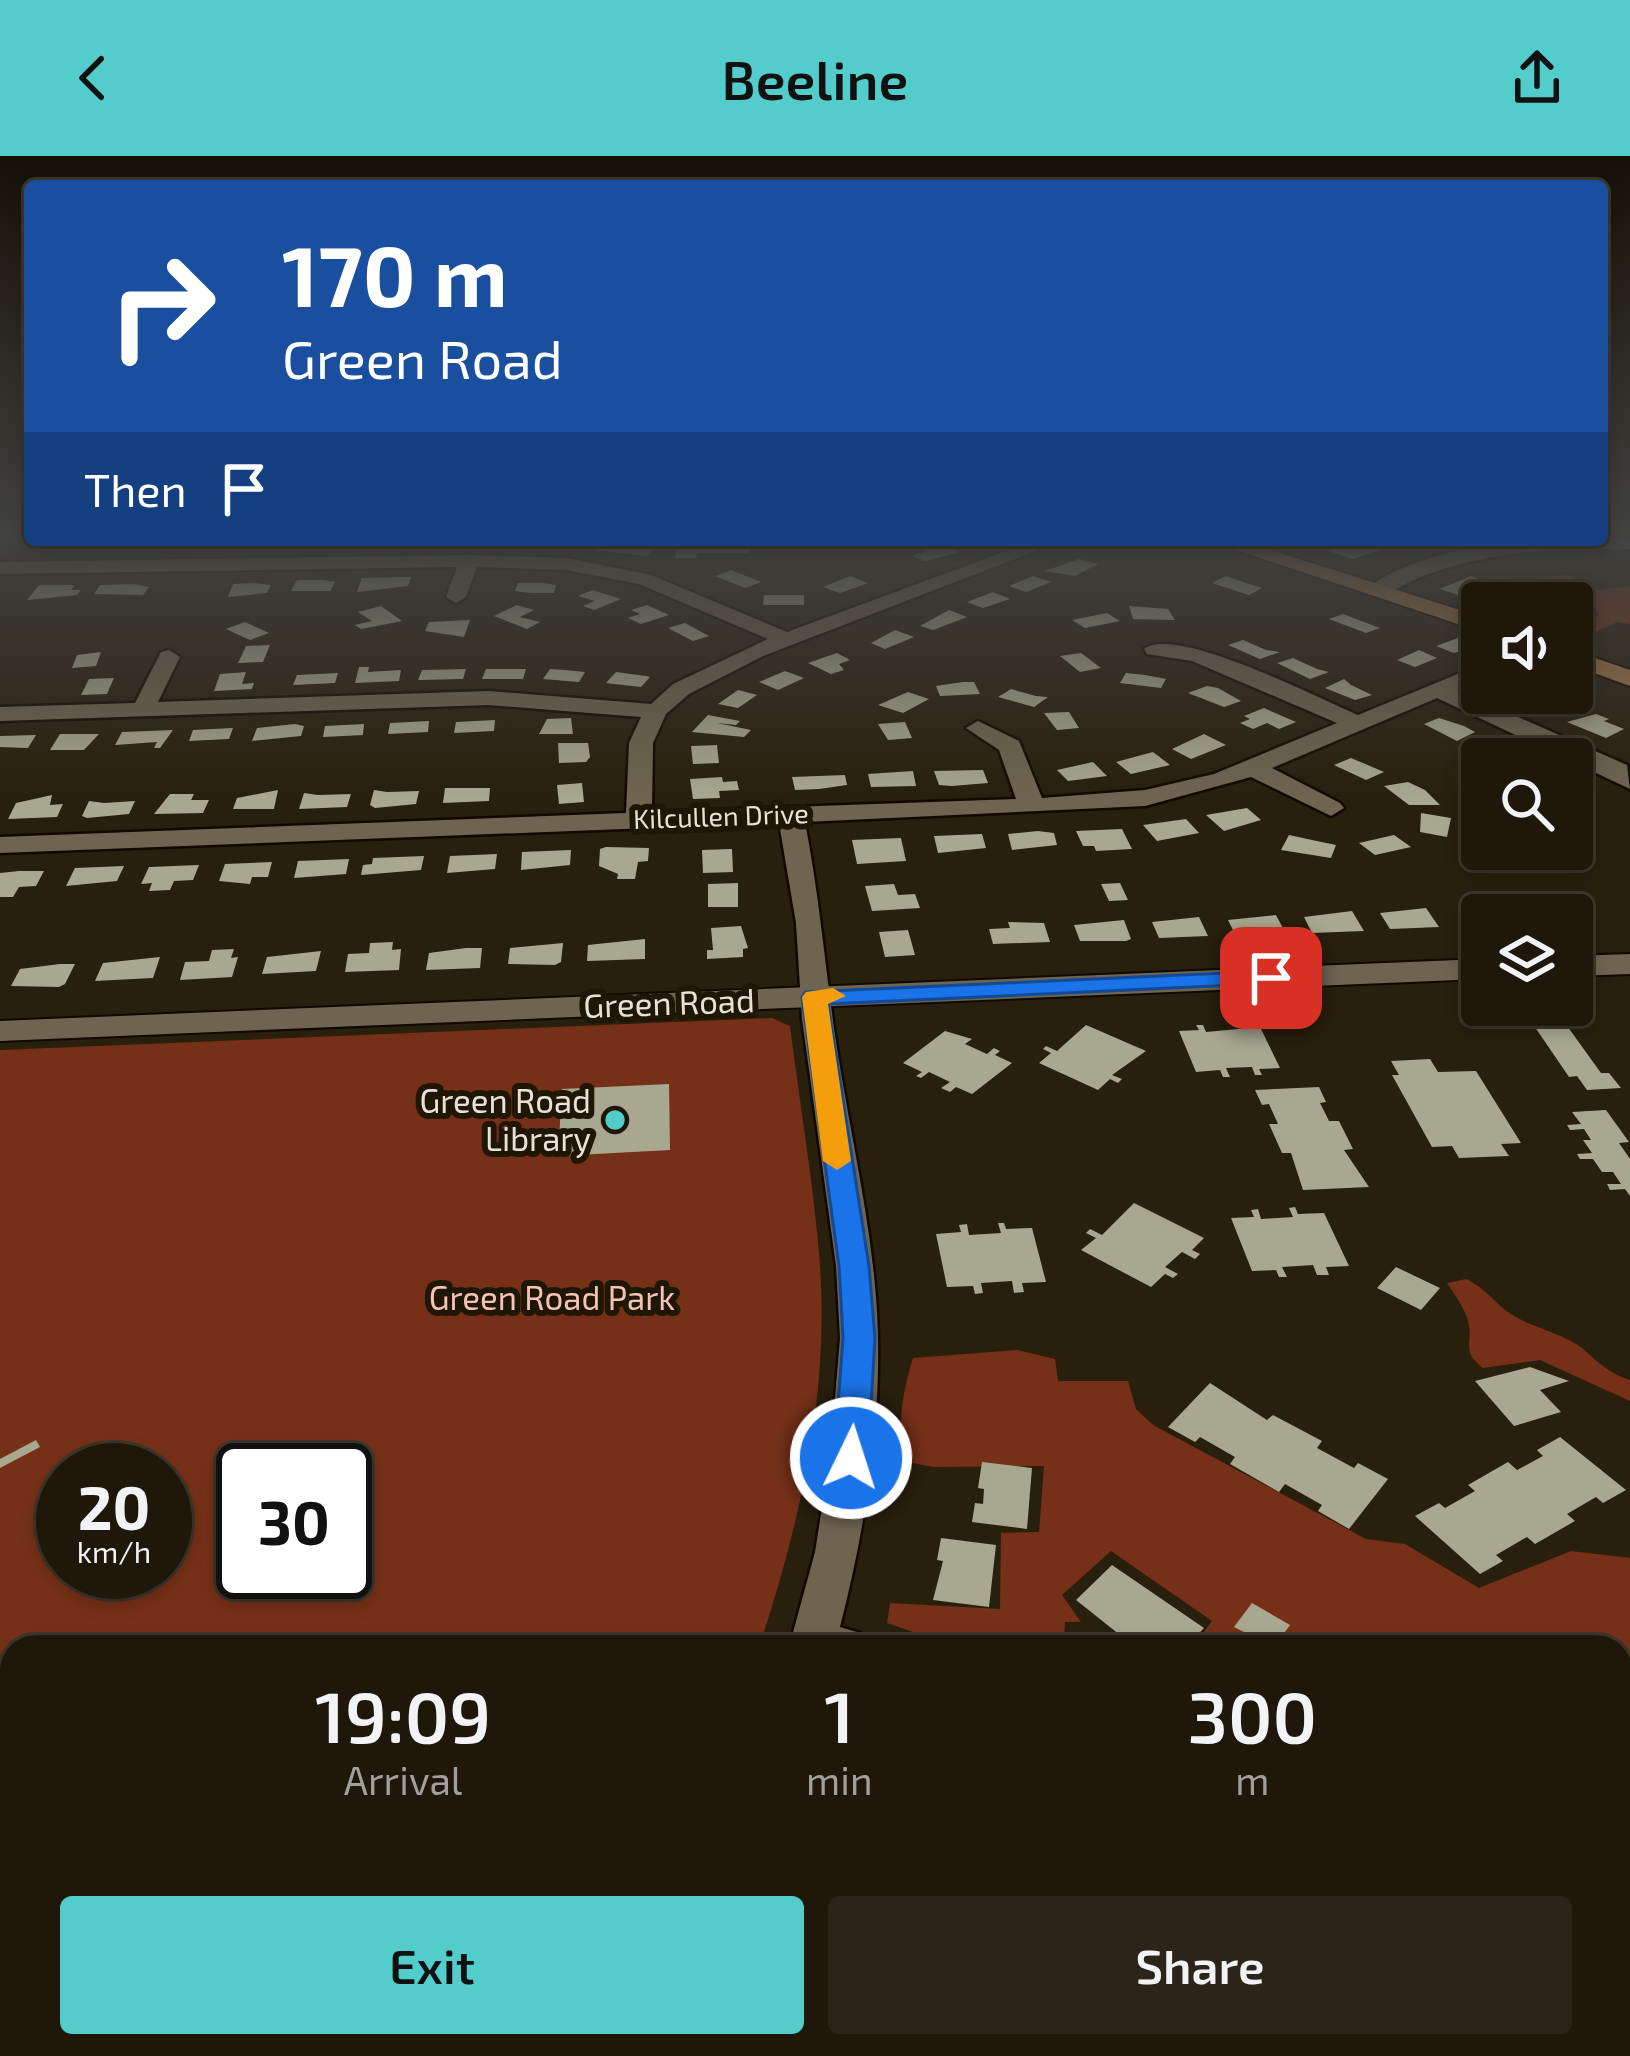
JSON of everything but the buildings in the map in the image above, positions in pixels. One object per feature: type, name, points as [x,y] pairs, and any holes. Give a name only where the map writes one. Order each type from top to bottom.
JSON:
[{"type":"main road","points":[[1593,665],[1630,679]]},
{"type":"street","points":[[743,621],[789,640]]},
{"type":"street","points":[[639,820],[638,757],[656,711],[680,689],[717,667],[840,621]]},
{"type":"street","points":[[1155,650],[1197,655],[1360,724]]},
{"type":"street","points":[[143,710],[169,657]]},
{"type":"street","name":"Kilcullen Drive","points":[[0,845],[1032,806],[1157,796],[1252,767],[1439,696],[1461,683]]},
{"type":"street","name":"Kilcullen Drive","points":[[1439,696],[1461,694]]},
{"type":"street","points":[[1439,696],[1618,770],[1630,781]]},
{"type":"street","points":[[0,714],[488,698],[656,711]]},
{"type":"street","points":[[978,728],[1010,746],[1032,806]]},
{"type":"street","points":[[1252,767],[1331,808]]},
{"type":"street","points":[[791,815],[810,923],[815,997],[854,1266],[859,1338],[851,1458],[825,1635]]},
{"type":"street","points":[[1593,965],[1630,964]]},
{"type":"street","name":"Green Road","points":[[0,1031],[1461,970]]},
{"type":"green space","points":[[1593,621],[1630,621],[1630,624],[1617,622],[1593,633]]},
{"type":"green space","name":"Green Road Park","points":[[772,1018],[790,1026],[820,1265],[820,1363],[799,1507],[763,1635],[0,1635],[0,1050]]},
{"type":"green space","points":[[1466,1279],[1511,1314],[1574,1343],[1630,1380],[1630,1401],[1540,1360],[1483,1368],[1472,1357],[1467,1316],[1447,1283]]},
{"type":"green space","points":[[1017,1350],[1055,1359],[1058,1381],[1128,1381],[1136,1409],[1153,1425],[1366,1539],[1405,1544],[1479,1588],[1571,1551],[1630,1558],[1630,1635],[1202,1635],[1212,1621],[1111,1551],[1062,1595],[1081,1622],[1065,1622],[1064,1635],[922,1635],[887,1623],[890,1603],[1000,1609],[1001,1533],[1039,1532],[1044,1466],[933,1467],[907,1462],[901,1423],[913,1358]]},
{"type":"slow traffic","points":[[833,996],[815,997],[837,1161]]},
{"type":"place","name":"Green Road Library","points":[[615,1120]]},
{"type":"route","points":[[851,1458],[859,1338],[854,1266],[815,997],[1271,978]]}]
